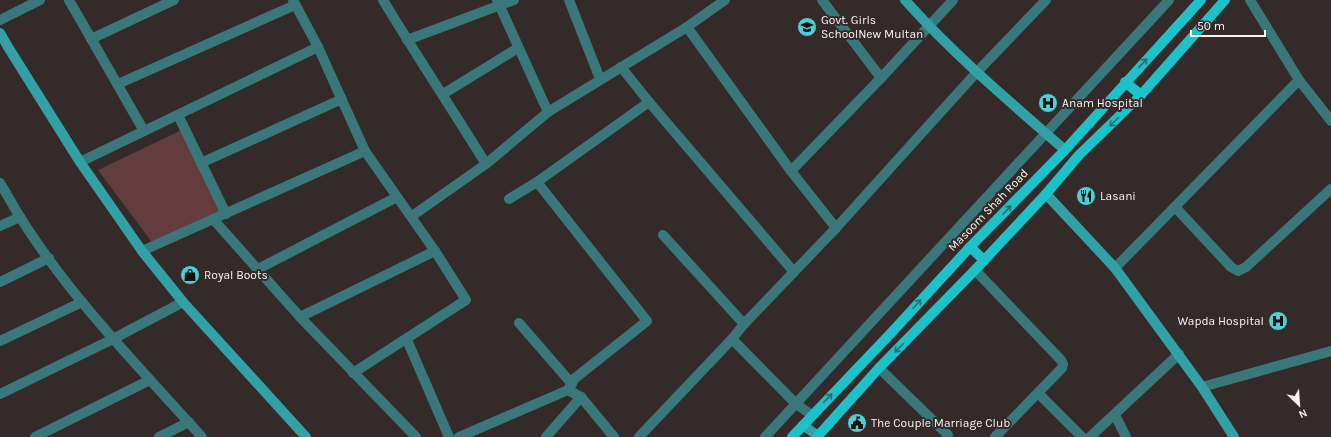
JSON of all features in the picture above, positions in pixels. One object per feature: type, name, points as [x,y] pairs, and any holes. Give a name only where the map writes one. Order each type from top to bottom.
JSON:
[{"type":"main road","points":[[905,0],[929,27],[976,73],[1065,150]]},
{"type":"main road","name":"Masoom Shah Road","points":[[792,437],[970,247],[1065,150],[1125,82],[1201,0]]},
{"type":"main road","points":[[803,425],[818,437],[879,368],[975,270],[1046,194],[1079,155],[1140,95],[1225,0]]},
{"type":"main road","points":[[0,33],[80,162],[142,251],[183,302],[306,437]]},
{"type":"main road","points":[[1125,82],[1140,95]]},
{"type":"main road","points":[[1046,194],[1115,268],[1179,354],[1202,387],[1233,437]]},
{"type":"main road","points":[[970,247],[984,260]]},
{"type":"street","points":[[0,20],[40,0]]},
{"type":"street","points":[[69,0],[144,131]]},
{"type":"street","points":[[91,39],[174,0]]},
{"type":"street","points":[[383,0],[486,164]]},
{"type":"street","points":[[407,40],[498,3],[514,0]]},
{"type":"street","points":[[569,0],[600,79]]},
{"type":"street","points":[[412,216],[486,164],[548,112],[687,27],[725,0]]},
{"type":"street","points":[[822,0],[881,78]]},
{"type":"street","points":[[791,171],[881,78],[953,0]]},
{"type":"street","points":[[639,437],[836,228],[976,73],[1046,0]]},
{"type":"street","points":[[765,437],[1169,0]]},
{"type":"street","points":[[1250,0],[1299,80],[1331,121]]},
{"type":"street","points":[[118,84],[294,2],[318,47],[365,151],[412,216],[466,300],[407,340],[354,373]]},
{"type":"street","points":[[498,3],[548,112]]},
{"type":"street","points":[[687,27],[791,171],[836,228]]},
{"type":"street","points":[[80,162],[318,47]]},
{"type":"street","points":[[443,94],[518,48]]},
{"type":"street","points":[[622,67],[649,102],[794,272]]},
{"type":"street","points":[[1115,268],[1299,80]]},
{"type":"street","points":[[201,163],[342,99]]},
{"type":"street","points":[[509,199],[537,182],[649,102]]},
{"type":"street","points":[[178,115],[226,214]]},
{"type":"street","points":[[142,251],[365,151]]},
{"type":"street","points":[[460,437],[570,387],[574,379],[647,321],[537,182]]},
{"type":"street","points":[[0,183],[20,217],[82,302],[113,339],[202,437]]},
{"type":"street","points":[[1175,207],[1231,267],[1238,271],[1246,267],[1331,189]]},
{"type":"street","points":[[258,269],[397,197]]},
{"type":"street","points":[[0,226],[20,217]]},
{"type":"street","points":[[213,219],[300,317],[416,437]]},
{"type":"street","points":[[663,235],[744,324]]},
{"type":"street","points":[[300,317],[435,251]]},
{"type":"street","points":[[0,282],[49,258]]},
{"type":"street","points":[[975,270],[1062,360],[1063,364],[1062,368],[995,437]]},
{"type":"street","points":[[0,341],[82,302]]},
{"type":"street","points":[[0,394],[113,339],[183,302]]},
{"type":"street","points":[[519,323],[570,387],[581,397],[614,437]]},
{"type":"street","points":[[732,339],[796,404],[812,415]]},
{"type":"street","points":[[407,340],[449,437]]},
{"type":"street","points":[[1202,387],[1331,351]]},
{"type":"street","points":[[1090,437],[1179,354]]},
{"type":"street","points":[[879,368],[948,435]]},
{"type":"street","points":[[35,437],[150,380]]},
{"type":"street","points":[[1038,393],[1082,437]]},
{"type":"street","points":[[546,437],[581,397]]},
{"type":"street","points":[[1115,415],[1126,437]]},
{"type":"street","points":[[159,437],[189,422]]},
{"type":"shaded area","points":[[188,127],[230,212],[154,245],[98,170]]},
{"type":"place","name":"Govt. Girls SchoolNew Multan","points":[[807,27]]},
{"type":"place","name":"Anam Hospital","points":[[1048,103]]},
{"type":"place","name":"Lasani","points":[[1086,196]]},
{"type":"place","name":"Royal Boots","points":[[190,275]]},
{"type":"place","name":"Wapda Hospital","points":[[1278,321]]},
{"type":"place","name":"The Couple Marriage Club","points":[[857,423]]}]
